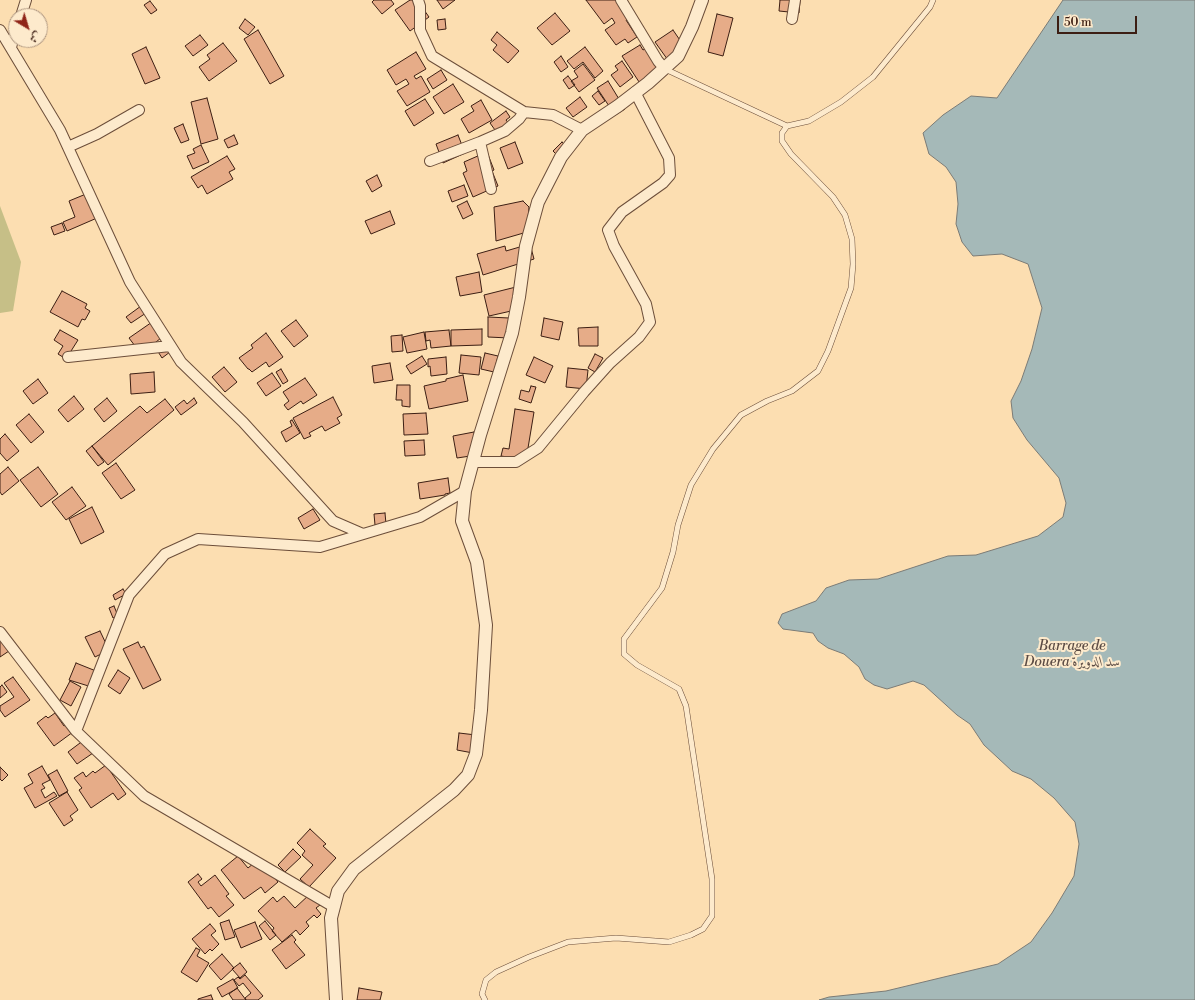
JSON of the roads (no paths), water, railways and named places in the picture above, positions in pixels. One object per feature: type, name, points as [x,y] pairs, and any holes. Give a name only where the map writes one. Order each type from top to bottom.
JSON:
[{"type":"street","points":[[418,0],[420,6],[420,30],[432,56],[524,112],[553,115],[582,130]]},
{"type":"street","points":[[621,0],[664,68]]},
{"type":"street","points":[[336,1000],[331,918],[338,891],[354,869],[454,790],[468,775],[476,754],[481,710],[486,624],[477,562],[462,521],[465,491],[512,333],[520,297],[526,246],[538,202],[561,157],[582,130],[618,106],[678,56],[692,27],[702,0]]},
{"type":"street","points":[[792,19],[795,0]]},
{"type":"street","points":[[0,30],[8,44]]},
{"type":"street","points":[[11,48],[60,130],[130,282],[181,362],[243,422],[333,521],[363,534]]},
{"type":"street","points":[[473,462],[516,462],[538,448],[584,392],[610,363],[639,337],[650,322],[646,304],[614,246],[608,230],[622,212],[664,183],[670,175],[669,158],[636,92]]},
{"type":"street","points":[[68,147],[97,134],[139,110]]},
{"type":"street","points":[[430,161],[505,131],[519,119],[524,112]]},
{"type":"street","points":[[480,142],[491,189]]},
{"type":"street","points":[[68,357],[170,346]]},
{"type":"street","points":[[76,731],[129,595],[165,554],[198,539],[320,547],[420,517],[465,491]]},
{"type":"street","points":[[0,632],[76,731],[144,796],[334,907]]},
{"type":"lane","points":[[664,68],[787,126],[809,121],[841,102],[872,77],[930,7],[933,0]]},
{"type":"lane","points":[[485,1000],[482,994],[486,980],[496,972],[529,956],[568,942],[616,938],[669,942],[691,935],[703,929],[712,916],[712,879],[686,706],[679,689],[637,665],[624,654],[624,639],[662,588],[673,552],[678,525],[691,485],[713,449],[741,415],[767,401],[792,391],[818,371],[828,351],[851,288],[853,264],[852,239],[845,215],[832,197],[791,154],[782,141],[782,133],[787,126]]},
{"type":"water","name":"Barrage de Douera سد الدويرة","points":[[1063,0],[1195,0],[1195,1000],[819,1000],[829,997],[886,991],[998,964],[1031,942],[1052,913],[1074,876],[1079,844],[1075,822],[1054,798],[1031,779],[1012,771],[984,745],[970,724],[957,715],[924,685],[913,681],[887,689],[874,685],[865,679],[859,667],[844,654],[828,648],[818,641],[813,633],[783,629],[778,623],[782,614],[816,601],[826,588],[849,580],[878,579],[948,556],[976,555],[1038,536],[1063,517],[1066,503],[1059,478],[1027,440],[1013,418],[1011,401],[1021,381],[1032,349],[1042,308],[1028,264],[1002,254],[973,256],[962,242],[956,224],[958,204],[956,182],[946,167],[929,154],[923,133],[943,115],[971,96],[997,98]]}]
